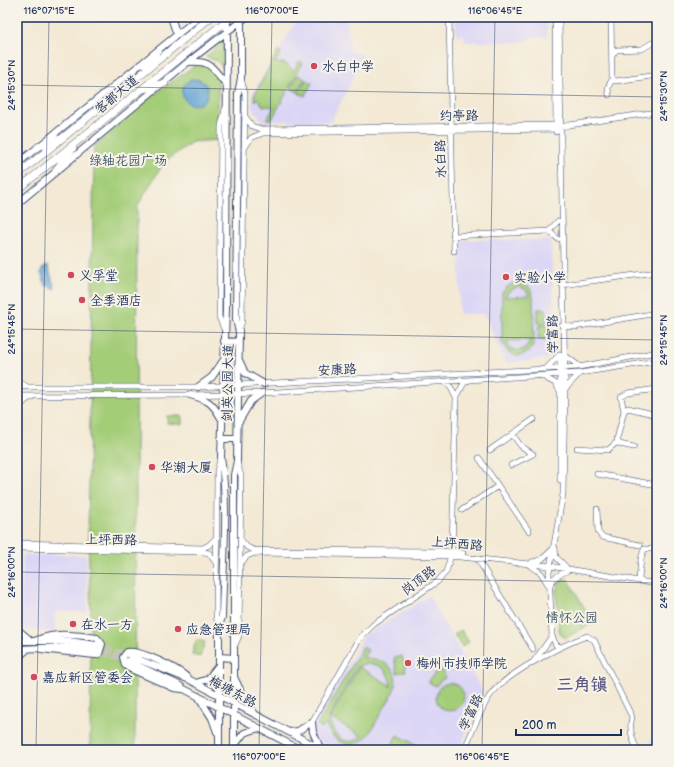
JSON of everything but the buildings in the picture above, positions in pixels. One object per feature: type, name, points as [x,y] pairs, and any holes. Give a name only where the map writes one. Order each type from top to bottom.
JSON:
[{"type":"highway","name":"客都大道","points":[[17,175],[211,17]]},
{"type":"highway","name":"客都大道","points":[[17,190],[228,18]]},
{"type":"highway","points":[[138,75],[156,53]]},
{"type":"highway","points":[[140,89],[165,83]]},
{"type":"highway","points":[[105,104],[105,112],[110,115]]},
{"type":"highway","points":[[94,112],[101,116],[100,123]]},
{"type":"highway","points":[[38,147],[64,136]]},
{"type":"highway","points":[[56,170],[80,139]]},
{"type":"main road","points":[[171,17],[177,35]]},
{"type":"main road","points":[[17,164],[199,17]]},
{"type":"main road","name":"剑英公园大道","points":[[219,750],[219,657],[220,626],[222,617],[224,530],[224,472],[221,457],[221,439],[227,164],[227,125],[225,108],[228,18]]},
{"type":"main road","points":[[17,204],[56,170],[165,83],[188,62],[243,18]]},
{"type":"main road","name":"剑英公园大道","points":[[234,748],[234,475],[237,461],[239,332],[236,319],[237,165],[238,93],[241,78],[243,18]]},
{"type":"main road","points":[[188,62],[202,62],[210,64],[214,67],[226,84]]},
{"type":"main road","points":[[227,164],[237,165]]},
{"type":"main road","points":[[224,341],[238,342]]},
{"type":"main road","points":[[238,357],[245,373],[252,379],[264,384]]},
{"type":"main road","points":[[198,387],[212,377],[223,361]]},
{"type":"main road","points":[[237,424],[249,404],[262,393]]},
{"type":"main road","points":[[190,395],[204,399],[212,404],[222,419]]},
{"type":"main road","points":[[221,439],[237,439]]},
{"type":"main road","points":[[17,629],[34,640],[48,636],[69,635],[97,638],[102,644],[99,654],[95,655],[41,649]]},
{"type":"main road","points":[[17,640],[69,641],[96,647],[17,649]]},
{"type":"main road","points":[[17,658],[28,649]]},
{"type":"main road","points":[[184,689],[174,688],[129,668],[125,665],[123,657],[127,652],[136,652],[182,672],[193,682],[208,679],[219,664]]},
{"type":"main road","points":[[219,657],[234,658]]},
{"type":"main road","name":"梅塘东路","points":[[302,750],[129,659],[193,682],[322,749]]},
{"type":"main road","points":[[234,676],[244,698],[256,715]]},
{"type":"main road","points":[[197,695],[212,718],[219,736]]},
{"type":"main road","points":[[289,732],[298,731],[312,722],[313,732],[322,749]]},
{"type":"main road","points":[[234,748],[244,733],[259,728]]},
{"type":"street","name":"水白路","points":[[449,17],[450,129],[454,251]]},
{"type":"street","name":"学富路","points":[[555,17],[562,285],[561,354]]},
{"type":"street","name":"学富路","points":[[549,565],[554,547],[563,494],[563,390],[561,372],[558,239],[559,17]]},
{"type":"street","points":[[609,95],[608,88],[612,79],[611,17]]},
{"type":"street","points":[[612,57],[616,50],[642,49],[652,43],[657,43]]},
{"type":"street","points":[[612,79],[616,81],[657,75]]},
{"type":"street","points":[[239,332],[242,321],[245,94],[241,78]]},
{"type":"street","points":[[224,329],[219,317],[221,126],[225,108]]},
{"type":"street","name":"约亭路","points":[[558,127],[570,122],[657,109]]},
{"type":"street","name":"约亭路","points":[[262,131],[558,127],[657,112]]},
{"type":"street","points":[[244,115],[252,126],[262,131]]},
{"type":"street","points":[[244,149],[251,138],[262,131]]},
{"type":"street","points":[[549,231],[558,221]]},
{"type":"street","points":[[453,236],[549,231],[558,239]]},
{"type":"street","points":[[562,285],[657,272]]},
{"type":"street","points":[[562,326],[574,327],[657,313]]},
{"type":"street","name":"安康路","points":[[580,370],[657,352]]},
{"type":"street","points":[[541,376],[563,390],[580,370],[561,354],[546,369]]},
{"type":"street","name":"安康路","points":[[17,396],[262,393],[541,376],[561,372],[657,361]]},
{"type":"street","name":"安康路","points":[[17,388],[238,386],[546,369],[561,372]]},
{"type":"street","points":[[525,370],[525,377]]},
{"type":"street","points":[[456,398],[464,383],[470,380]]},
{"type":"street","points":[[17,381],[29,388]]},
{"type":"street","points":[[443,382],[449,384],[456,398]]},
{"type":"street","points":[[17,408],[26,400],[36,396],[39,388]]},
{"type":"street","points":[[618,442],[617,439],[624,411],[621,397],[628,393],[657,389]]},
{"type":"street","name":"学富路","points":[[552,636],[549,565],[560,494],[563,390]]},
{"type":"street","name":"岗顶路","points":[[312,722],[360,638],[374,624],[437,582],[446,572],[451,554],[456,398]]},
{"type":"street","points":[[624,411],[628,408],[657,415]]},
{"type":"street","points":[[490,450],[534,419]]},
{"type":"street","points":[[511,465],[533,454],[522,446],[512,434]]},
{"type":"street","points":[[618,442],[619,444],[634,447]]},
{"type":"street","points":[[577,448],[608,450],[618,442]]},
{"type":"street","points":[[220,626],[216,617],[216,563],[217,471],[221,457]]},
{"type":"street","points":[[479,458],[529,531]]},
{"type":"street","points":[[234,646],[239,636],[240,476],[237,461]]},
{"type":"street","points":[[597,474],[657,485]]},
{"type":"street","points":[[462,510],[498,486]]},
{"type":"street","points":[[597,509],[598,532],[602,536],[640,546]]},
{"type":"street","points":[[216,563],[209,553],[204,550],[217,537]]},
{"type":"street","points":[[240,539],[254,551],[240,564]]},
{"type":"street","name":"上坪西路","points":[[17,543],[204,550]]},
{"type":"street","points":[[530,563],[540,560],[554,547]]},
{"type":"street","points":[[530,563],[541,573],[550,586],[554,578],[567,568],[556,557],[554,547]]},
{"type":"street","name":"上坪西路","points":[[17,548],[204,550]]},
{"type":"street","points":[[639,579],[641,559],[644,549],[657,549]]},
{"type":"street","name":"上坪西路","points":[[254,551],[451,554],[549,565],[657,583]]},
{"type":"street","name":"上坪西路","points":[[451,554],[530,563]]},
{"type":"street","points":[[477,558],[533,649]]},
{"type":"street","name":"上坪西路","points":[[567,568],[657,583]]},
{"type":"street","points":[[531,664],[552,636],[556,645],[560,648]]},
{"type":"street","name":"学富路","points":[[464,750],[489,696],[497,687],[531,664],[560,648],[590,636],[632,717],[630,727],[633,742],[638,750]]},
{"type":"shaded area","name":"水白中学","points":[[299,17],[346,17],[351,51],[364,56],[331,122],[262,121],[252,107],[253,92]]},
{"type":"shaded area","points":[[456,17],[547,17],[547,37],[534,36],[524,42],[465,42],[464,35],[456,36]]},
{"type":"shaded area","name":"实验小学","points":[[460,240],[551,240],[555,352],[545,359],[506,363],[484,314],[459,314]]},
{"type":"shaded area","points":[[23,555],[86,555],[88,612],[55,612],[55,632],[26,629],[21,621]]},
{"type":"shaded area","name":"梅州市技师学院","points":[[429,596],[483,692],[459,750],[335,750],[308,736],[365,635]]},
{"type":"shaded area","points":[[657,728],[657,747],[649,744]]},
{"type":"green space","points":[[224,39],[224,69],[217,61],[206,57]]},
{"type":"green space","points":[[278,51],[281,53],[275,63],[285,63],[294,71],[299,61],[303,63],[272,119],[267,119],[274,107],[263,106],[257,98],[255,101],[254,96]]},
{"type":"green space","name":"绿轴花园广场","points":[[197,64],[208,64],[218,74],[218,140],[192,142],[164,162],[137,207],[135,750],[90,750],[91,612],[88,542],[94,146],[152,96]]},
{"type":"green space","points":[[298,75],[305,79],[297,92],[291,88]]},
{"type":"green space","points":[[306,80],[312,83],[305,96],[298,93]]},
{"type":"green space","points":[[514,283],[523,284],[530,288],[533,297],[534,344],[530,351],[517,356],[508,352],[502,342],[502,293],[507,287]],"holes":[[[518,287],[525,289],[529,296],[505,297],[510,290]],[[530,340],[526,348],[518,351],[510,348],[506,341]]]},
{"type":"green space","points":[[538,309],[546,309],[546,323],[538,323]]},
{"type":"green space","points":[[539,325],[547,325],[547,339],[538,339]]},
{"type":"green space","points":[[167,416],[182,416],[182,424],[167,423]]},
{"type":"green space","name":"情怀公园","points":[[568,579],[593,623],[566,638],[562,636],[559,631],[556,590],[560,581]]},
{"type":"green space","points":[[461,630],[469,642],[462,647],[454,635]]},
{"type":"green space","points":[[196,640],[205,642],[200,657],[192,655]]},
{"type":"green space","points":[[363,647],[368,650],[363,658],[381,661],[387,664],[394,673],[396,679],[395,686],[389,700],[372,730],[364,739],[358,743],[347,744],[336,739],[328,730],[326,724],[323,728],[317,725]],"holes":[[[364,664],[370,664],[382,668],[388,675],[391,685],[390,687],[390,685],[359,667],[330,718],[362,736],[356,740],[345,741],[336,734],[330,723],[329,717],[357,667]]]},
{"type":"green space","points":[[402,656],[406,671],[397,673],[394,658]]},
{"type":"green space","points":[[443,669],[445,678],[436,686],[428,682],[437,671]]},
{"type":"green space","points":[[450,683],[460,687],[464,697],[460,707],[450,711],[440,707],[436,697],[440,687]]},
{"type":"green space","points":[[397,735],[415,744],[412,750],[389,750]]},
{"type":"water","points":[[195,79],[204,83],[208,92],[204,101],[195,105],[186,101],[182,92],[186,83]]},
{"type":"water","points":[[48,265],[55,289],[45,285],[41,273],[42,269]]},
{"type":"tunnel","points":[[98,646],[129,655]]},
{"type":"tunnel","points":[[96,650],[127,661]]},
{"type":"place","name":"水白中学","points":[[314,66]]},
{"type":"place","name":"义孚堂","points":[[71,275]]},
{"type":"place","name":"实验小学","points":[[506,277]]},
{"type":"place","name":"全季酒店","points":[[82,300]]},
{"type":"place","name":"华潮大厦","points":[[152,467]]},
{"type":"place","name":"在水一方","points":[[73,624]]},
{"type":"place","name":"应急管理局","points":[[178,629]]},
{"type":"place","name":"梅州市技师学院","points":[[408,663]]},
{"type":"place","name":"嘉应新区管委会","points":[[34,677]]},
{"type":"district","name":"三角镇","points":[[582,684]]}]
